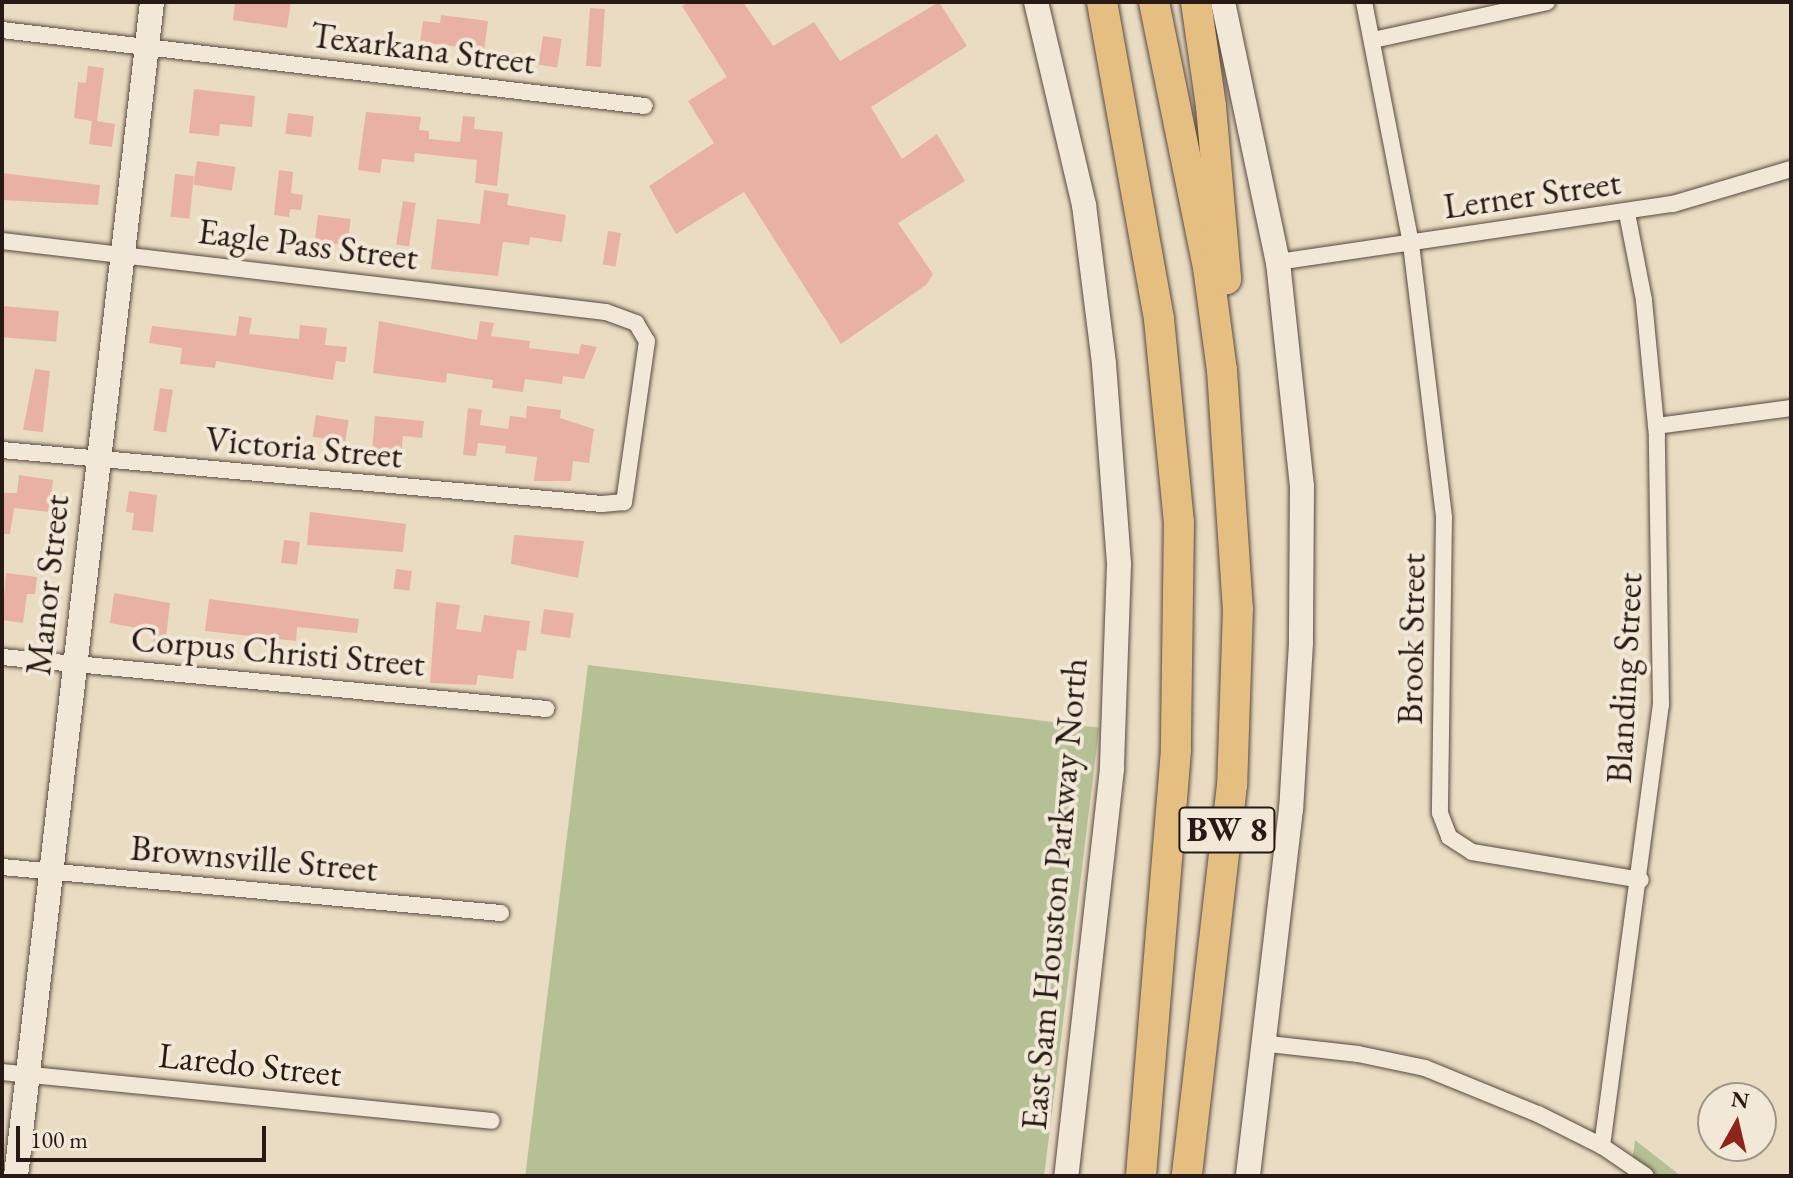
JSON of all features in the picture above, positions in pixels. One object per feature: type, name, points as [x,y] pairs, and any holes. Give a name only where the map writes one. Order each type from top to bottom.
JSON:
[{"type":"highway","points":[[1094,2],[1115,69]]},
{"type":"highway","name":"BW 8","points":[[1102,2],[1149,256],[1174,447],[1181,597],[1176,750],[1141,1176]]},
{"type":"highway","name":"BW 8","points":[[1154,2],[1208,267],[1232,481],[1238,608],[1232,785],[1187,1176]]},
{"type":"highway","points":[[1196,2],[1222,209],[1232,481]]},
{"type":"highway","points":[[1122,1176],[1176,750]]},
{"type":"main road","name":"Manor Street","points":[[16,1176],[76,664],[96,461],[152,2]]},
{"type":"main road","name":"East Sam Houston Parkway North","points":[[1036,2],[1084,205],[1105,378],[1119,564],[1112,769],[1066,1176]]},
{"type":"main road","name":"BW 8","points":[[1223,2],[1278,262],[1302,486],[1301,643],[1291,809],[1260,1043],[1248,1176]]},
{"type":"street","name":"Brook Street","points":[[1364,2],[1411,244],[1444,518],[1443,821],[1449,837],[1472,852],[1641,880]]},
{"type":"street","points":[[1373,40],[1547,2]]},
{"type":"street","name":"Texarkana Street","points":[[2,30],[645,106]]},
{"type":"street","name":"Lerner Street","points":[[1278,262],[1627,213],[1711,197],[1791,169]]},
{"type":"street","name":"Blanding Street","points":[[1602,1146],[1641,880],[1661,705],[1656,426],[1644,300],[1627,213]]},
{"type":"street","name":"Eagle Pass Street","points":[[2,241],[606,312],[636,323],[647,341],[624,502],[602,504]]},
{"type":"street","points":[[1656,426],[1791,408]]},
{"type":"street","name":"Victoria Street","points":[[2,450],[96,461],[602,504]]},
{"type":"street","name":"Corpus Christi Street","points":[[2,657],[547,709]]},
{"type":"street","name":"Brownsville Street","points":[[2,867],[501,913]]},
{"type":"street","points":[[1260,1043],[1425,1068],[1484,1090],[1602,1146],[1646,1176]]},
{"type":"street","name":"Laredo Street","points":[[2,1072],[492,1121]]},
{"type":"green space","points":[[588,665],[1099,728],[1044,1176],[525,1175]]},
{"type":"green space","points":[[1635,1140],[1681,1176],[1630,1176]]},
{"type":"building","points":[[235,2],[291,2],[287,28],[233,20]]},
{"type":"building","points":[[690,2],[743,2],[773,46],[814,22],[840,61],[939,2],[967,46],[871,107],[902,159],[937,134],[965,181],[898,223],[933,274],[926,285],[841,344],[744,192],[676,234],[649,186],[714,143],[688,101],[727,77],[682,6]]},
{"type":"building","points":[[590,8],[605,9],[601,67],[586,66]]},
{"type":"building","points":[[441,15],[488,21],[484,50],[420,42],[423,21],[440,23]]},
{"type":"building","points":[[543,36],[562,39],[557,68],[538,65]]},
{"type":"building","points":[[88,66],[104,68],[97,121],[115,124],[112,147],[89,144],[92,121],[74,118],[78,82],[86,83]]},
{"type":"building","points":[[194,89],[255,96],[252,127],[220,124],[219,136],[189,133]]},
{"type":"building","points":[[366,112],[421,117],[419,130],[429,131],[429,139],[460,142],[463,116],[475,117],[474,129],[503,132],[497,186],[475,183],[477,160],[415,153],[414,162],[382,159],[380,173],[358,170]]},
{"type":"building","points":[[288,113],[314,116],[311,137],[285,134]]},
{"type":"building","points":[[197,161],[236,167],[232,191],[193,185]]},
{"type":"building","points":[[279,170],[293,172],[291,193],[303,195],[301,210],[290,209],[289,217],[274,215]]},
{"type":"building","points":[[2,173],[100,185],[98,205],[2,200]]},
{"type":"building","points":[[175,174],[194,176],[189,219],[171,217]]},
{"type":"building","points":[[484,190],[509,194],[507,205],[566,215],[562,242],[530,237],[529,245],[503,242],[498,276],[431,269],[437,219],[480,224]]},
{"type":"building","points":[[403,201],[416,203],[409,246],[396,244]]},
{"type":"building","points":[[318,215],[351,219],[347,246],[315,242]]},
{"type":"building","points":[[608,231],[621,233],[616,267],[603,265]]},
{"type":"building","points":[[2,306],[59,311],[56,342],[2,337]]},
{"type":"building","points":[[239,316],[252,318],[249,334],[299,339],[300,325],[327,328],[325,345],[347,347],[345,362],[336,361],[333,380],[216,361],[215,368],[180,364],[182,348],[149,343],[152,326],[236,336]]},
{"type":"building","points":[[379,321],[477,340],[480,321],[494,323],[491,336],[530,341],[529,348],[579,354],[581,344],[597,347],[584,379],[563,376],[562,384],[525,379],[523,392],[492,388],[493,380],[447,373],[446,383],[373,373]]},
{"type":"building","points":[[35,369],[50,371],[43,432],[23,430]]},
{"type":"building","points":[[160,388],[173,390],[166,433],[153,430]]},
{"type":"building","points":[[527,406],[561,410],[560,418],[594,429],[589,463],[573,461],[571,481],[534,481],[537,457],[505,453],[506,446],[478,443],[476,456],[463,455],[468,408],[482,410],[480,425],[508,429],[510,416],[526,418]]},
{"type":"building","points":[[316,415],[349,420],[345,442],[313,437]]},
{"type":"building","points":[[375,416],[424,421],[422,438],[403,436],[401,455],[372,452]]},
{"type":"building","points":[[19,475],[53,480],[49,512],[14,508],[10,534],[2,534],[2,493],[17,493]]},
{"type":"building","points":[[129,491],[157,495],[153,532],[132,530],[134,513],[126,512]]},
{"type":"building","points":[[310,512],[406,524],[403,552],[307,545]]},
{"type":"building","points":[[514,535],[584,541],[578,578],[511,564]]},
{"type":"building","points":[[284,540],[300,542],[297,565],[281,563]]},
{"type":"building","points":[[396,569],[412,571],[409,591],[394,589]]},
{"type":"building","points":[[6,573],[37,577],[35,594],[27,594],[23,623],[2,620]]},
{"type":"building","points":[[114,593],[170,603],[165,646],[153,645],[154,631],[110,623]]},
{"type":"building","points":[[209,599],[359,619],[357,633],[297,627],[296,641],[205,631]]},
{"type":"building","points":[[436,602],[460,605],[456,629],[481,632],[484,615],[530,621],[526,651],[517,650],[513,679],[478,675],[476,685],[430,683]]},
{"type":"building","points":[[544,609],[574,613],[570,638],[541,634]]}]
